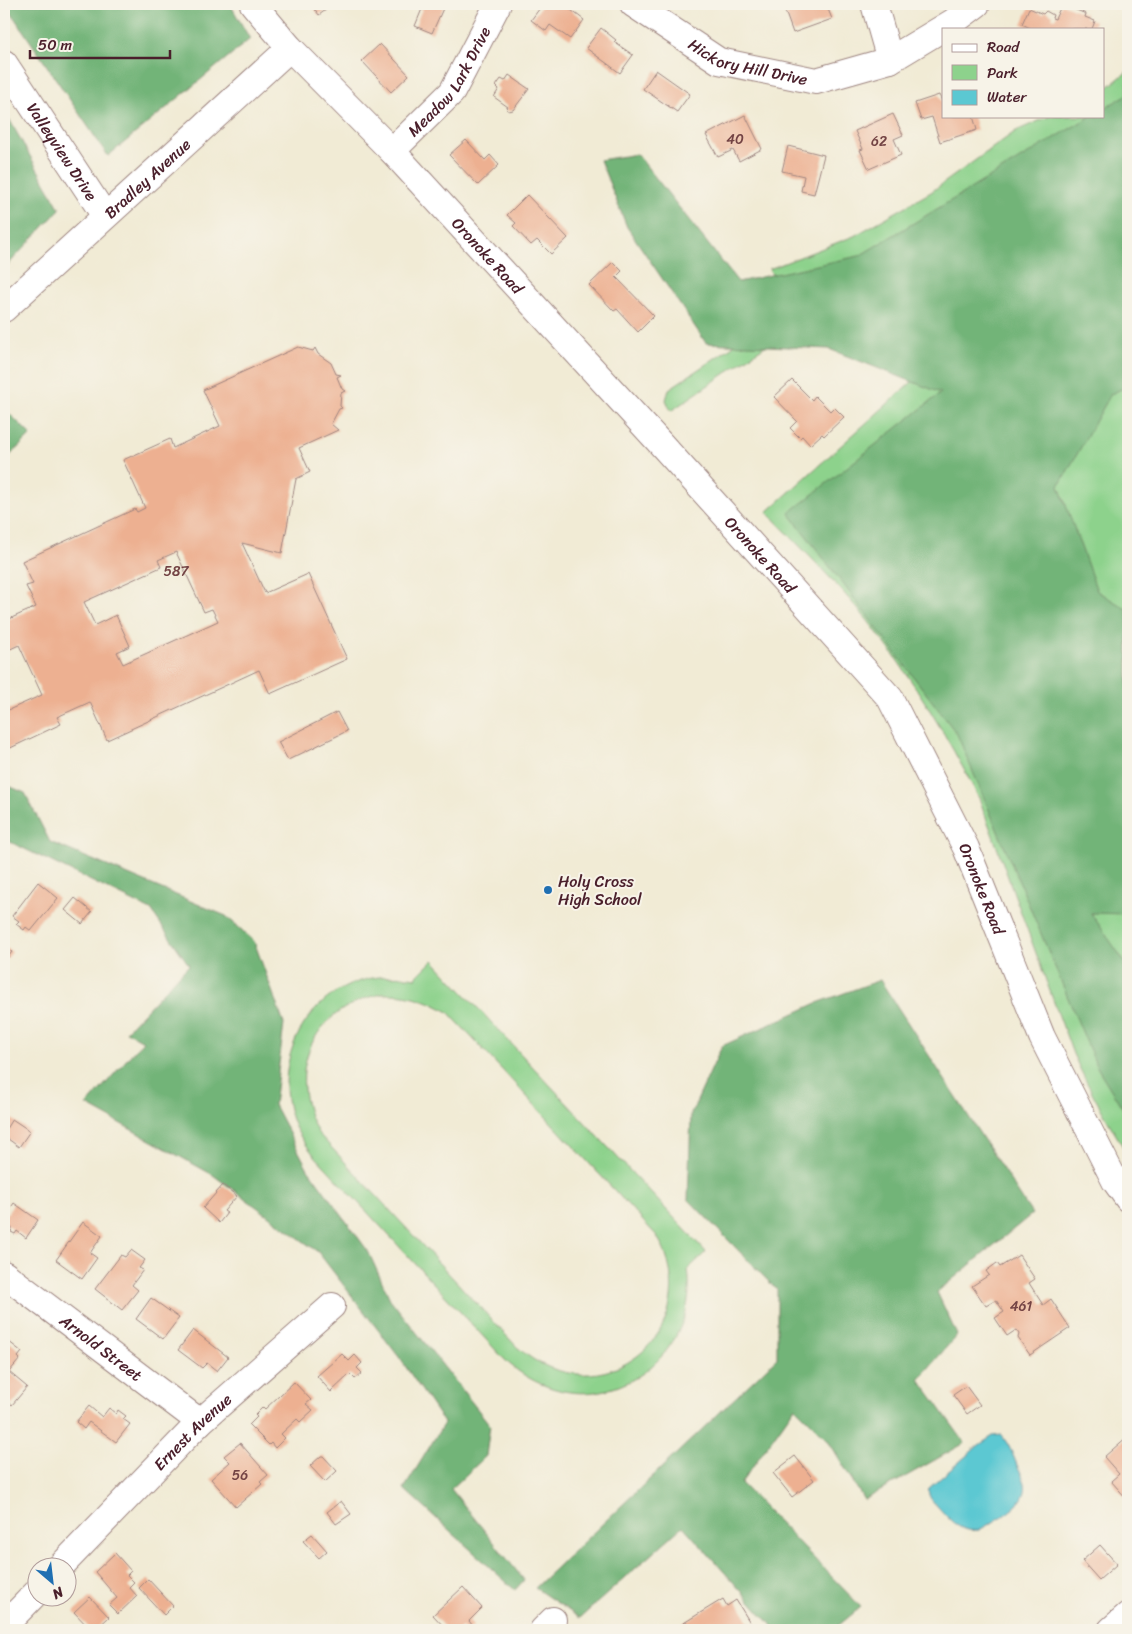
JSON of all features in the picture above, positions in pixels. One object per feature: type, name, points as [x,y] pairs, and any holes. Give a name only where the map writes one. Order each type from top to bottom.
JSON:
[{"type":"street","name":"Oronoke Road","points":[[253,4],[290,48],[392,151],[661,444],[890,698],[966,848],[1042,1037],[1115,1181],[1128,1199]]},
{"type":"street","name":"Meadow Lark Drive","points":[[392,151],[452,92],[498,4]]},
{"type":"street","name":"Hickory Hill Drive","points":[[632,4],[719,61],[816,81],[890,60],[942,29]]},
{"type":"street","points":[[874,4],[890,60]]},
{"type":"street","name":"Hickory Hill Drive","points":[[943,28],[978,4]]},
{"type":"street","name":"Bradley Avenue","points":[[4,309],[290,48]]},
{"type":"street","name":"Valleyview Drive","points":[[4,63],[105,216]]},
{"type":"street","name":"Arnold Street","points":[[4,1274],[200,1422]]},
{"type":"street","name":"Ernest Avenue","points":[[71,1556],[200,1422],[332,1306]]},
{"type":"street","points":[[4,1626],[28,1601]]},
{"type":"street","points":[[1111,1630],[1128,1615]]},
{"type":"green space","points":[[5,4],[230,4],[250,39],[108,156]]},
{"type":"green space","points":[[1128,71],[1128,1155],[1099,1105],[1073,1054],[979,798],[954,752],[914,684],[868,621],[767,512],[913,381],[846,290],[671,411],[666,400],[669,389],[791,307],[769,269],[854,236],[931,192],[1016,131],[1045,118],[1104,118],[1104,90]]},
{"type":"green space","points":[[1128,94],[1128,386],[1111,394],[1059,486],[1097,591],[1128,610],[1128,914],[1091,913],[1128,967],[1128,1117],[1097,1067],[957,734],[789,513],[941,393],[829,349],[706,343],[627,227],[600,160],[637,154],[738,282],[859,256],[1088,118],[1104,118],[1104,108]]},
{"type":"green space","points":[[4,110],[60,209],[4,269]]},
{"type":"green space","points":[[4,408],[31,435],[4,461]]},
{"type":"green space","points":[[4,784],[25,793],[50,842],[226,916],[254,941],[284,1024],[274,1105],[308,1169],[368,1251],[390,1299],[490,1425],[486,1456],[451,1489],[524,1580],[515,1590],[404,1489],[444,1423],[399,1357],[318,1252],[213,1175],[87,1105],[143,1041],[126,1031],[189,965],[151,910],[4,839]]},
{"type":"green space","points":[[433,960],[706,1252],[688,1269],[688,1298],[682,1324],[668,1348],[650,1368],[627,1382],[602,1391],[574,1392],[540,1384],[514,1368],[314,1155],[295,1127],[288,1104],[286,1082],[289,1059],[296,1038],[308,1018],[323,1002],[342,989],[364,980],[397,976],[416,977]],"holes":[[[382,994],[417,998],[448,1012],[657,1236],[670,1271],[670,1304],[659,1332],[639,1355],[612,1369],[582,1374],[549,1367],[517,1347],[318,1133],[308,1110],[304,1087],[305,1065],[311,1046],[322,1028],[338,1013],[358,1001]]]},
{"type":"green space","points":[[880,980],[1032,1214],[937,1292],[957,1335],[919,1379],[965,1443],[864,1500],[828,1440],[795,1407],[741,1483],[861,1607],[833,1630],[776,1630],[683,1526],[580,1618],[535,1588],[777,1358],[777,1290],[688,1199],[691,1114],[722,1046],[817,1003]]},
{"type":"water","points":[[1001,1435],[1011,1450],[1025,1483],[1025,1491],[1017,1505],[1001,1517],[979,1530],[966,1530],[951,1521],[933,1501],[929,1494],[929,1488],[979,1445],[993,1436]]},
{"type":"building","points":[[311,4],[334,4],[319,15]]},
{"type":"building","points":[[419,4],[445,4],[432,33],[415,26],[422,9],[418,7]]},
{"type":"building","points":[[543,4],[557,4],[561,7],[563,4],[584,20],[570,39],[550,25],[546,31],[531,20]]},
{"type":"building","points":[[806,4],[826,4],[832,19],[793,33],[785,11]]},
{"type":"building","points":[[1062,4],[1086,14],[1085,17],[1095,21],[1092,28],[1030,28],[1022,24],[1029,8],[1043,14],[1046,11],[1053,15],[1052,18],[1055,19]]},
{"type":"building","points":[[601,28],[616,40],[614,42],[633,55],[620,73],[586,48]]},
{"type":"building","points":[[380,44],[409,75],[391,92],[362,61]]},
{"type":"building","points":[[656,70],[690,94],[677,112],[643,89]]},
{"type":"building","points":[[509,75],[529,89],[513,110],[509,111],[506,109],[508,107],[494,97],[499,89],[496,86],[501,79],[505,81]]},
{"type":"building","points":[[939,95],[942,101],[942,118],[974,118],[977,130],[940,142],[932,117],[921,120],[915,103]]},
{"type":"building","points":[[893,114],[903,135],[894,139],[901,155],[869,169],[860,150],[863,149],[855,131]]},
{"type":"building","points":[[745,115],[762,149],[739,161],[733,150],[718,157],[706,135]]},
{"type":"building","points":[[466,140],[485,160],[490,155],[499,165],[478,185],[449,155]]},
{"type":"building","points":[[788,146],[824,155],[814,194],[801,191],[804,176],[782,171]]},
{"type":"building","points":[[527,195],[568,238],[551,254],[537,240],[531,245],[513,226],[516,223],[507,215]]},
{"type":"building","points":[[613,262],[622,271],[616,277],[654,316],[638,332],[617,309],[614,311],[589,285]]},
{"type":"building","points":[[298,347],[313,351],[315,348],[318,354],[331,363],[336,374],[341,375],[337,377],[342,389],[345,391],[341,393],[340,406],[342,408],[339,409],[331,424],[338,430],[299,448],[310,472],[296,479],[282,553],[242,543],[265,593],[308,574],[347,659],[270,694],[259,670],[107,740],[90,702],[57,717],[61,724],[4,751],[4,712],[42,695],[19,645],[4,652],[4,626],[9,624],[7,620],[36,607],[26,586],[33,584],[22,561],[135,509],[137,512],[145,508],[123,460],[170,439],[173,448],[220,426],[203,390]],"holes":[[[176,552],[204,612],[212,609],[218,621],[123,664],[117,652],[130,646],[116,615],[95,625],[84,602],[161,567],[158,560]]]},
{"type":"building","points":[[792,380],[812,400],[815,396],[830,411],[834,407],[844,417],[824,436],[822,434],[810,445],[802,436],[800,438],[790,428],[797,421],[774,397]]},
{"type":"building","points":[[337,712],[347,731],[288,760],[278,742]]},
{"type":"building","points":[[38,882],[58,898],[31,931],[26,927],[24,930],[16,924],[19,921],[12,916]]},
{"type":"building","points":[[75,898],[92,912],[82,924],[65,910]]},
{"type":"building","points":[[4,946],[12,952],[4,962]]},
{"type":"building","points":[[12,1119],[30,1131],[19,1147],[4,1136],[4,1132]]},
{"type":"building","points":[[223,1185],[237,1196],[224,1211],[227,1213],[219,1223],[203,1208]]},
{"type":"building","points":[[14,1203],[38,1220],[26,1238],[17,1231],[15,1234],[11,1232],[12,1228],[4,1223],[4,1218]]},
{"type":"building","points":[[83,1222],[102,1236],[90,1253],[97,1258],[82,1279],[56,1260]]},
{"type":"building","points":[[131,1250],[145,1260],[139,1268],[143,1270],[132,1285],[138,1290],[122,1310],[95,1289],[121,1255],[125,1257]]},
{"type":"building","points":[[1019,1255],[1035,1279],[1029,1283],[1043,1305],[1051,1299],[1070,1328],[1030,1355],[1018,1338],[1019,1334],[1016,1330],[1007,1336],[995,1318],[1004,1312],[996,1300],[986,1306],[972,1286],[989,1275],[986,1271],[997,1263],[1000,1267]]},
{"type":"building","points":[[151,1298],[179,1318],[163,1339],[136,1319]]},
{"type":"building","points":[[193,1330],[228,1357],[217,1371],[207,1363],[202,1368],[178,1350]]},
{"type":"building","points":[[8,1341],[22,1352],[18,1357],[20,1359],[9,1372],[27,1387],[12,1405],[4,1398],[4,1346]]},
{"type":"building","points":[[342,1354],[349,1361],[355,1355],[362,1363],[357,1368],[362,1373],[355,1379],[350,1374],[331,1392],[317,1376]]},
{"type":"building","points":[[294,1382],[311,1400],[306,1404],[313,1410],[300,1422],[297,1419],[281,1434],[285,1438],[275,1448],[271,1443],[269,1445],[249,1425],[263,1407],[265,1409]]},
{"type":"building","points":[[966,1386],[980,1405],[967,1414],[953,1395]]},
{"type":"building","points":[[89,1406],[102,1417],[109,1408],[116,1414],[118,1410],[126,1416],[123,1419],[130,1424],[116,1442],[89,1422],[84,1429],[76,1422]]},
{"type":"building","points":[[1128,1436],[1127,1499],[1111,1481],[1119,1474],[1104,1457]]},
{"type":"building","points":[[240,1443],[268,1475],[260,1482],[262,1484],[236,1507],[211,1479],[230,1462],[224,1456]]},
{"type":"building","points":[[321,1456],[337,1471],[325,1482],[310,1466]]},
{"type":"building","points":[[795,1456],[814,1480],[792,1497],[773,1473]]},
{"type":"building","points":[[341,1501],[351,1514],[336,1524],[327,1512]]},
{"type":"building","points":[[312,1534],[327,1551],[319,1558],[303,1541]]},
{"type":"building","points":[[1100,1545],[1117,1564],[1099,1580],[1082,1561]]},
{"type":"building","points":[[115,1553],[131,1571],[127,1575],[134,1582],[129,1587],[137,1596],[118,1614],[109,1605],[117,1598],[95,1572]]},
{"type":"building","points":[[148,1579],[173,1606],[164,1615],[139,1588]]},
{"type":"building","points":[[463,1587],[482,1608],[469,1621],[473,1626],[468,1630],[462,1627],[458,1630],[447,1630],[433,1615]]},
{"type":"building","points":[[90,1597],[109,1617],[95,1630],[91,1630],[74,1612]]},
{"type":"building","points":[[723,1599],[727,1606],[736,1600],[754,1629],[678,1630],[684,1627],[682,1624]]},
{"type":"place","name":"Holy Cross High School","points":[[548,890]]}]
